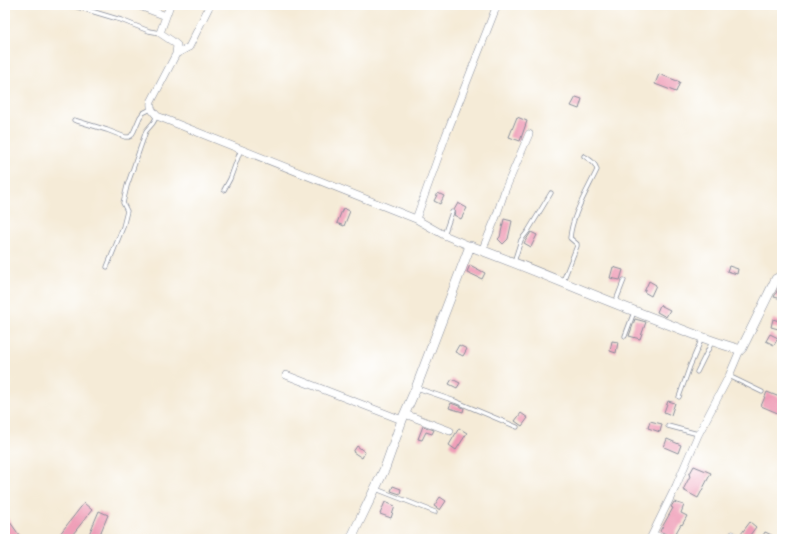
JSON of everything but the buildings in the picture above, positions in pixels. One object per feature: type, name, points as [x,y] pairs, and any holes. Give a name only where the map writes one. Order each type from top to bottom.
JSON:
[{"type":"street","points":[[137,5],[166,16]]},
{"type":"street","points":[[170,5],[160,34],[177,45],[176,54],[150,102],[151,109],[157,116],[416,219],[444,235],[482,251],[671,326],[740,350]]},
{"type":"street","points":[[176,54],[189,47],[210,5]]},
{"type":"street","points":[[416,219],[446,135],[497,5]]},
{"type":"street","points":[[482,251],[496,217],[504,190],[529,134]]},
{"type":"street","points":[[351,539],[385,468],[470,246]]},
{"type":"street","points":[[663,539],[652,536],[698,435],[729,376],[740,350],[776,279],[782,276]]},
{"type":"street","points":[[286,375],[404,417],[450,431]]},
{"type":"lane","points":[[71,5],[121,20],[160,34]]},
{"type":"lane","points":[[74,120],[129,137],[134,131],[140,116],[151,109]]},
{"type":"lane","points":[[107,266],[127,211],[123,205],[123,200],[131,172],[146,131],[157,116]]},
{"type":"lane","points":[[224,190],[230,179],[241,149]]},
{"type":"lane","points":[[562,282],[577,246],[577,244],[570,238],[572,225],[597,170],[597,167],[593,162],[584,156]]},
{"type":"lane","points":[[514,263],[521,240],[551,193]]},
{"type":"lane","points":[[444,235],[452,212]]},
{"type":"lane","points":[[615,304],[624,280]]},
{"type":"lane","points":[[625,336],[634,311]]},
{"type":"lane","points":[[679,397],[690,366],[703,337]]},
{"type":"lane","points":[[697,372],[712,341]]},
{"type":"lane","points":[[729,376],[762,392]]},
{"type":"lane","points":[[416,388],[455,401],[517,427]]},
{"type":"lane","points":[[668,426],[698,435]]},
{"type":"lane","points":[[376,488],[435,512]]}]
